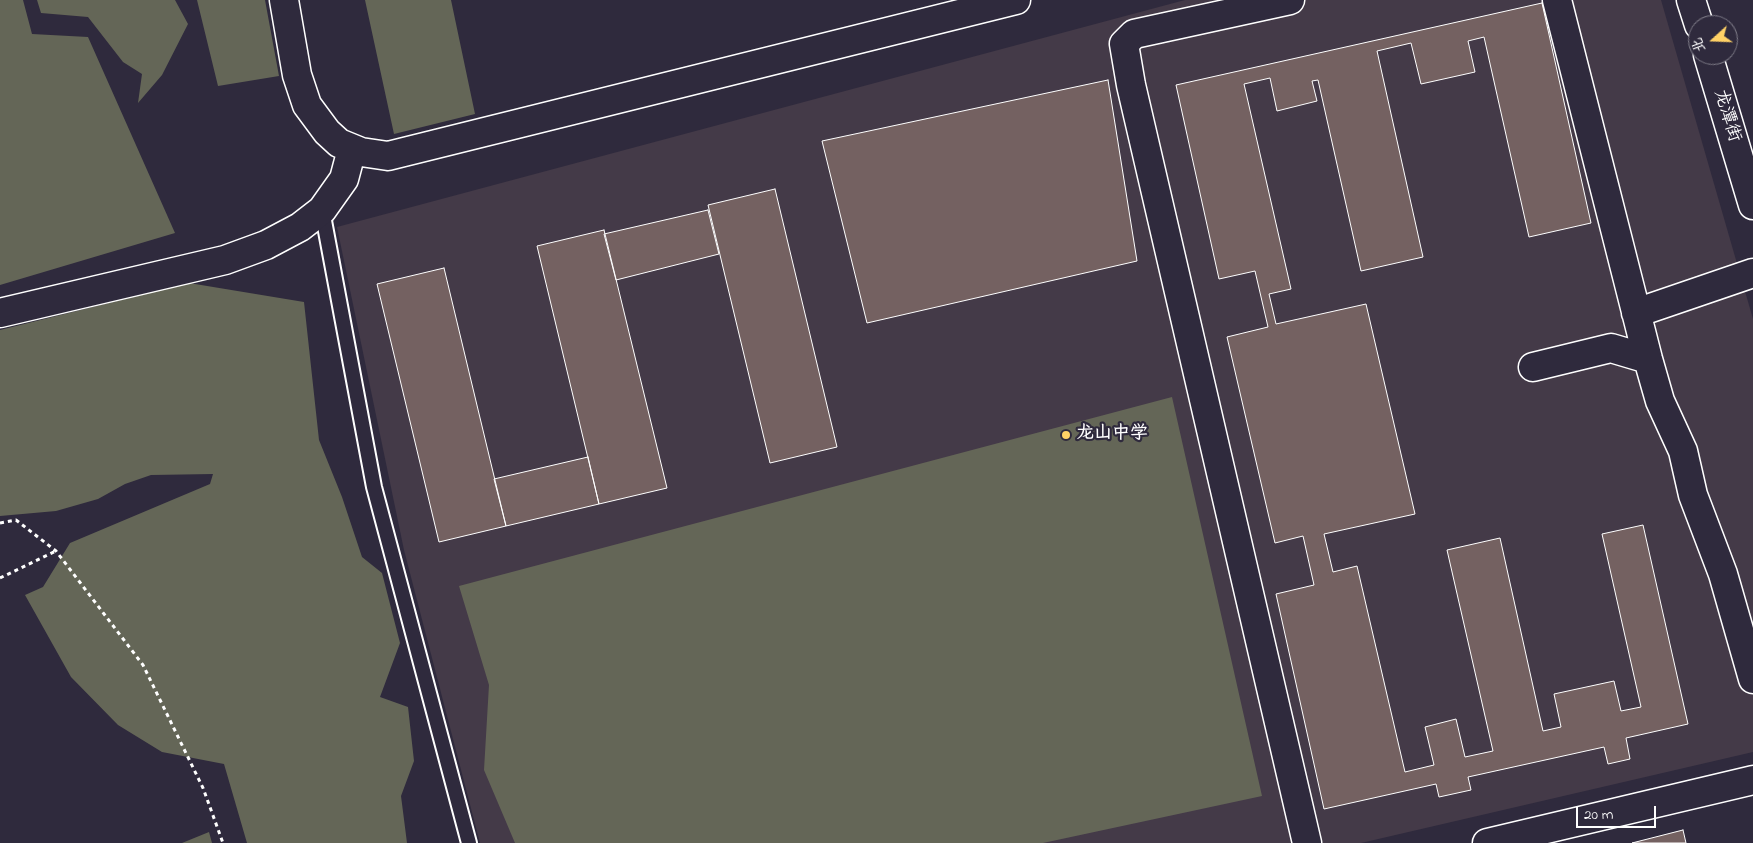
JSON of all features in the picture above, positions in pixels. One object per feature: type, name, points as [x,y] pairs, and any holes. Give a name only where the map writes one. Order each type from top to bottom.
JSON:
[{"type":"street","points":[[284,0],[297,75],[307,106],[327,132],[339,143],[361,152],[388,156],[1016,0]]},
{"type":"street","points":[[1290,0],[1134,34],[1124,44],[1131,85],[1306,843]]},
{"type":"street","points":[[1557,0],[1660,401],[1683,451],[1693,495],[1723,574],[1753,679]]},
{"type":"street","points":[[1691,0],[1696,15]]},
{"type":"street","name":"龙潭街","points":[[1711,65],[1753,205]]},
{"type":"street","points":[[0,313],[242,255],[283,237],[322,210],[344,179],[352,149]]},
{"type":"street","points":[[1636,313],[1753,273]]},
{"type":"street","points":[[1533,367],[1611,348],[1648,359]]},
{"type":"street","points":[[1487,843],[1753,780]]},
{"type":"lane","points":[[322,210],[374,487],[469,843]]},
{"type":"path","points":[[0,523],[16,520],[56,551],[143,666],[203,788],[223,843]]},
{"type":"path","points":[[0,578],[56,551]]},
{"type":"shaded area","name":"龙山中学","points":[[1185,0],[1661,0],[1753,319],[1753,752],[1361,843],[480,843],[404,550],[337,227]]},
{"type":"green space","points":[[0,0],[23,0],[32,34],[88,37],[175,233],[0,285]]},
{"type":"green space","points":[[37,0],[175,0],[188,24],[162,75],[138,103],[142,74],[123,62],[88,17],[41,13]]},
{"type":"green space","points":[[197,0],[265,0],[279,76],[218,86]]},
{"type":"green space","points":[[365,0],[451,0],[475,114],[394,134]]},
{"type":"green space","points":[[189,283],[304,302],[319,440],[342,497],[362,557],[382,573],[400,643],[380,697],[408,707],[414,761],[401,796],[407,843],[247,843],[224,764],[162,752],[118,725],[71,677],[25,595],[43,587],[70,543],[210,484],[213,474],[151,475],[125,484],[98,499],[56,511],[0,516],[0,330]]},
{"type":"green space","points":[[1172,397],[1262,796],[1043,843],[515,843],[484,770],[489,685],[459,586]]},
{"type":"green space","points":[[209,832],[212,843],[182,843]]},
{"type":"building","points":[[1542,3],[1591,223],[1529,237],[1484,37],[1468,41],[1475,72],[1421,84],[1411,43],[1377,51],[1423,257],[1361,271],[1318,80],[1312,81],[1317,101],[1277,111],[1270,78],[1244,84],[1291,289],[1269,294],[1276,324],[1366,304],[1415,514],[1324,534],[1333,572],[1357,566],[1405,772],[1434,765],[1425,727],[1456,719],[1465,757],[1493,751],[1447,550],[1500,538],[1543,731],[1561,727],[1554,694],[1614,681],[1621,711],[1641,707],[1602,534],[1643,525],[1688,724],[1626,738],[1630,759],[1608,764],[1604,747],[1468,777],[1471,790],[1439,797],[1436,784],[1324,809],[1276,594],[1314,585],[1303,536],[1275,543],[1227,337],[1268,327],[1255,271],[1219,279],[1176,85]]},
{"type":"building","points":[[1108,80],[1137,261],[867,323],[822,141]]},
{"type":"building","points":[[775,189],[837,447],[770,463],[708,205]]},
{"type":"building","points":[[708,210],[719,254],[616,280],[604,234]]},
{"type":"building","points":[[604,230],[667,488],[599,504],[537,246]]},
{"type":"building","points":[[444,268],[506,526],[439,542],[377,284]]},
{"type":"building","points":[[588,457],[599,504],[506,526],[494,479]]},
{"type":"building","points":[[1683,830],[1686,843],[1632,843]]},
{"type":"place","name":"龙山中学","points":[[1066,435]]}]
